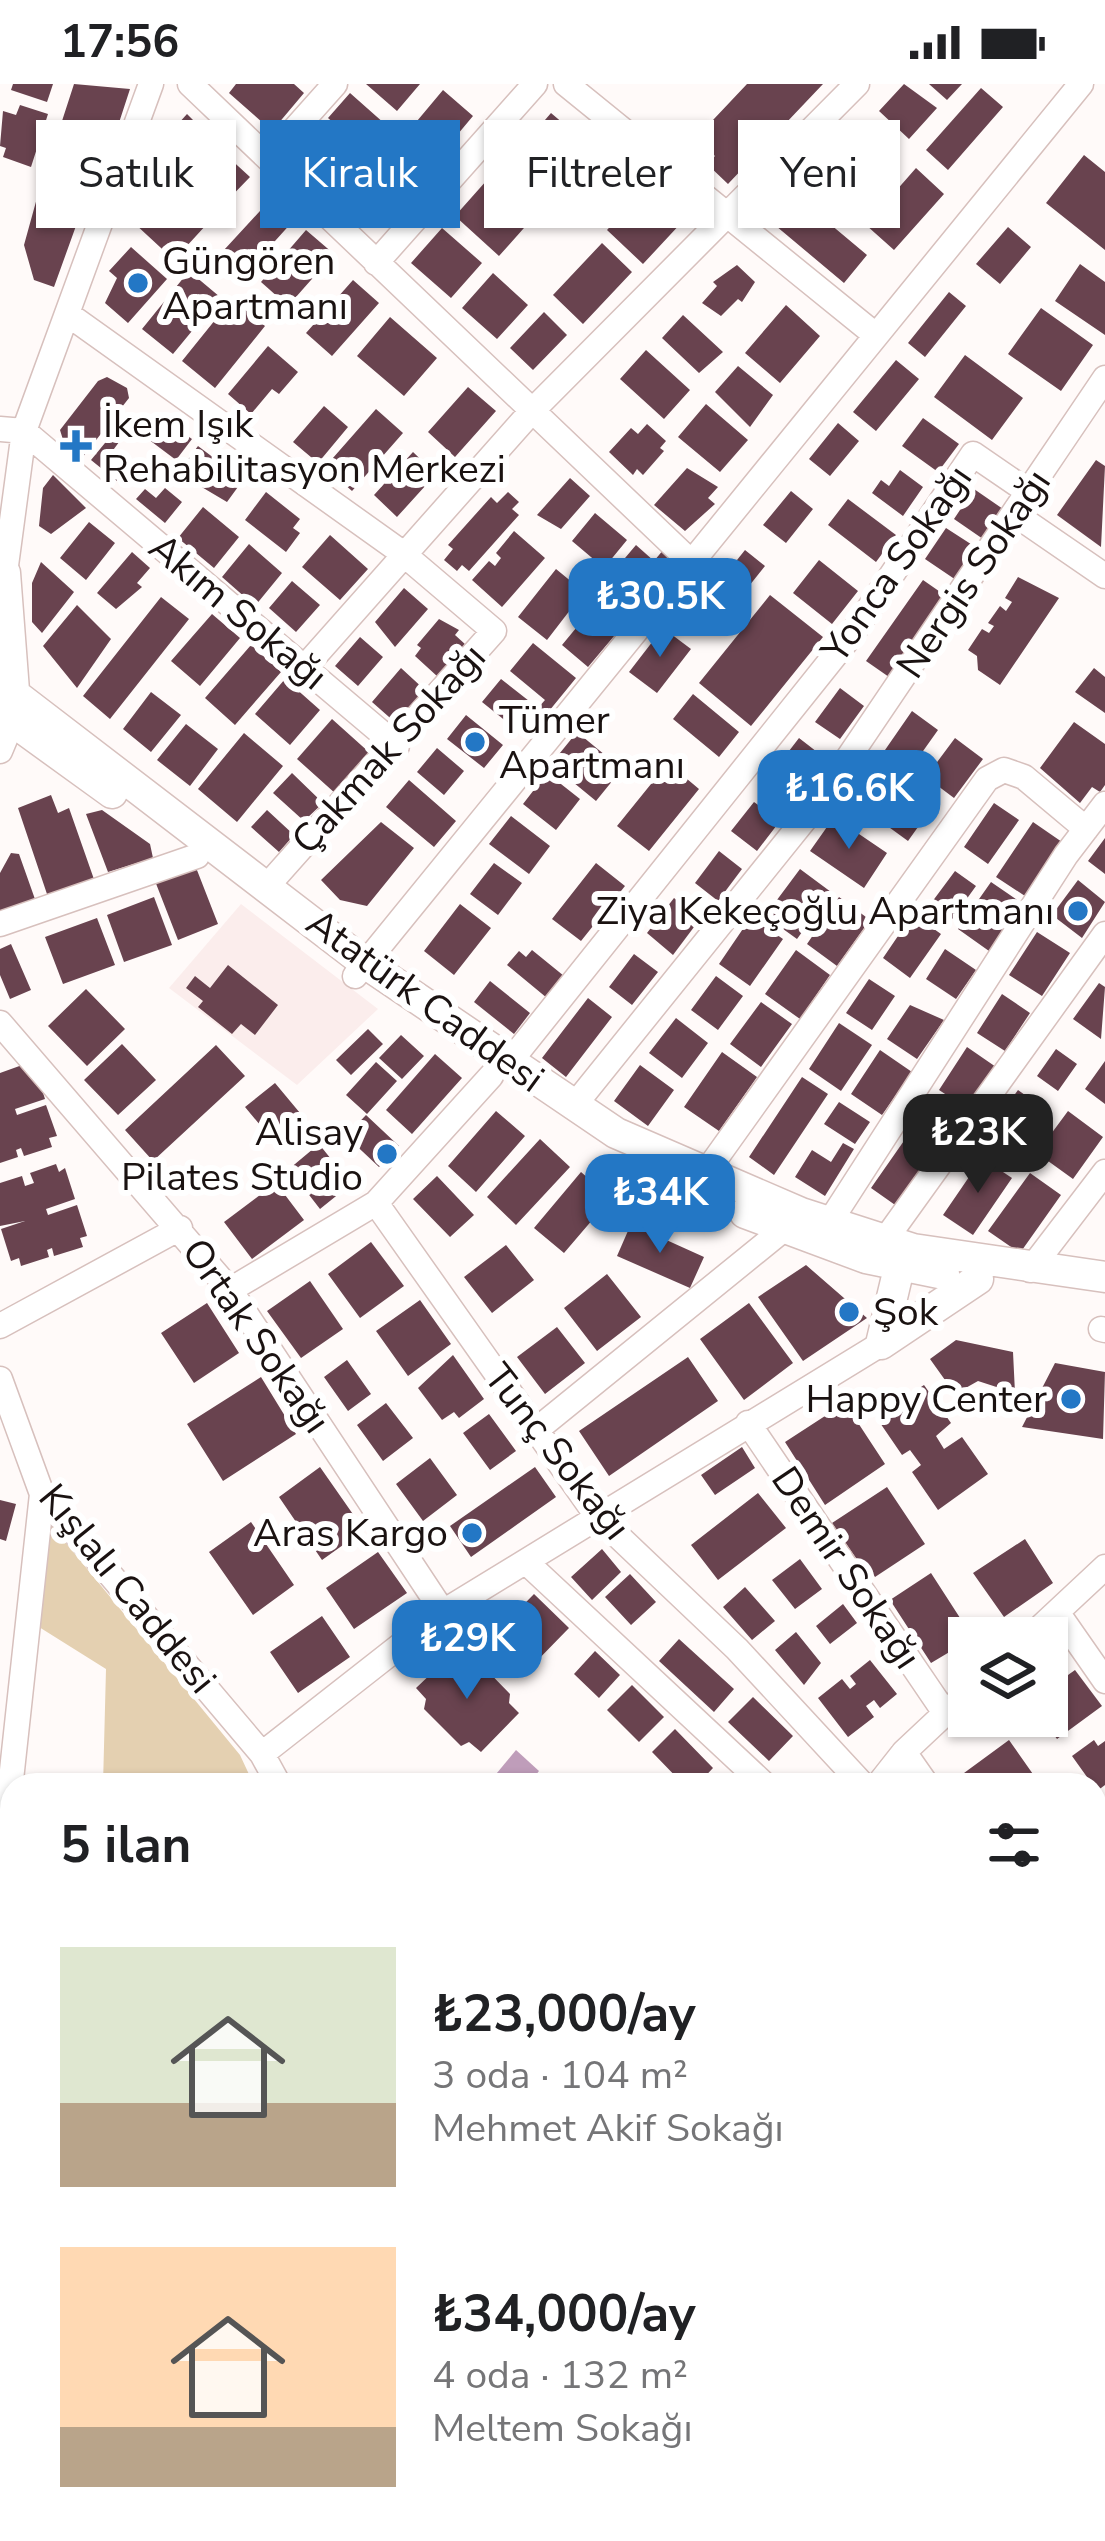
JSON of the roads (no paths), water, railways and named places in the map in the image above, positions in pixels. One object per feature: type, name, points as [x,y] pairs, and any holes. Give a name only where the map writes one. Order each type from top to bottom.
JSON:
[{"type":"main road","points":[[0,605],[3,577]]},
{"type":"main road","points":[[3,577],[7,703]]},
{"type":"main road","name":"Atatürk Caddesi","points":[[7,703],[268,885],[360,970]]},
{"type":"main road","name":"Atatürk Caddesi","points":[[7,703],[197,856],[609,1150],[906,1258],[978,1279],[1105,1295]]},
{"type":"main road","name":"Atatürk Caddesi","points":[[500,1070],[805,1222],[906,1258],[1105,1277]]},
{"type":"main road","points":[[881,1344],[906,1258]]},
{"type":"main road","points":[[881,1344],[978,1279]]},
{"type":"street","points":[[3,577],[12,430],[69,315],[151,84]]},
{"type":"street","points":[[190,84],[260,150]]},
{"type":"street","points":[[303,120],[335,84]]},
{"type":"street","points":[[376,263],[535,84]]},
{"type":"street","points":[[566,84],[873,333]]},
{"type":"street","points":[[304,668],[401,552],[531,412],[857,84]]},
{"type":"street","points":[[360,970],[873,333],[1081,84]]},
{"type":"street","points":[[340,228],[692,563]]},
{"type":"street","name":"Çakmak Sokağı","points":[[69,315],[401,552],[494,632],[397,746],[268,885]]},
{"type":"street","name":"Nergis Sokağı","points":[[573,1107],[817,804],[1105,378]]},
{"type":"street","name":"Akım Sokağı","points":[[12,430],[397,746]]},
{"type":"street","name":"Yonca Sokağı","points":[[500,1070],[852,634],[973,454],[1023,504]]},
{"type":"street","points":[[1023,504],[1105,576]]},
{"type":"street","points":[[0,752],[7,703]]},
{"type":"street","points":[[704,1174],[987,779],[1004,770],[1024,777],[1086,829]]},
{"type":"street","points":[[535,1431],[805,1222],[1105,804]]},
{"type":"street","points":[[0,925],[197,856]]},
{"type":"street","points":[[906,1258],[1105,934]]},
{"type":"street","name":"Ortak Sokağı","points":[[0,1022],[230,1290],[443,1612]]},
{"type":"street","points":[[230,1290],[376,1203],[500,1070]]},
{"type":"street","points":[[1030,1270],[1105,1172]]},
{"type":"street","name":"Tunç Sokağı","points":[[376,1203],[597,1516],[737,1649],[851,1773]]},
{"type":"street","points":[[0,1326],[180,1228]]},
{"type":"street","points":[[262,1754],[443,1612],[881,1344]]},
{"type":"street","name":"Kışlalı Caddesi","points":[[0,1378],[42,1494],[262,1754],[272,1773]]},
{"type":"street","name":"Demir Sokağı","points":[[748,1423],[945,1713]]},
{"type":"street","points":[[11,1773],[42,1494]]},
{"type":"street","points":[[526,1562],[752,1773]]},
{"type":"street","points":[[1052,1617],[1105,1567]]},
{"type":"street","points":[[1058,1612],[1105,1681]]},
{"type":"street","points":[[887,1773],[948,1710]]},
{"type":"street","points":[[904,1752],[919,1773]]},
{"type":"place","name":"Güngören Apartmanı","points":[[138,283]]},
{"type":"place","name":"İkem Işık Rehabilitasyon Merkezi","points":[[76,446]]},
{"type":"place","name":"Tümer Apartmanı","points":[[475,742]]},
{"type":"place","name":"Ziya Kekeçoğlu Apartmanı","points":[[1078,911]]},
{"type":"place","name":"Alisay Pilates Studio","points":[[387,1154]]},
{"type":"place","name":"Şok","points":[[849,1312]]},
{"type":"place","name":"Happy Center","points":[[1071,1399]]},
{"type":"place","name":"Aras Kargo","points":[[472,1533]]}]
